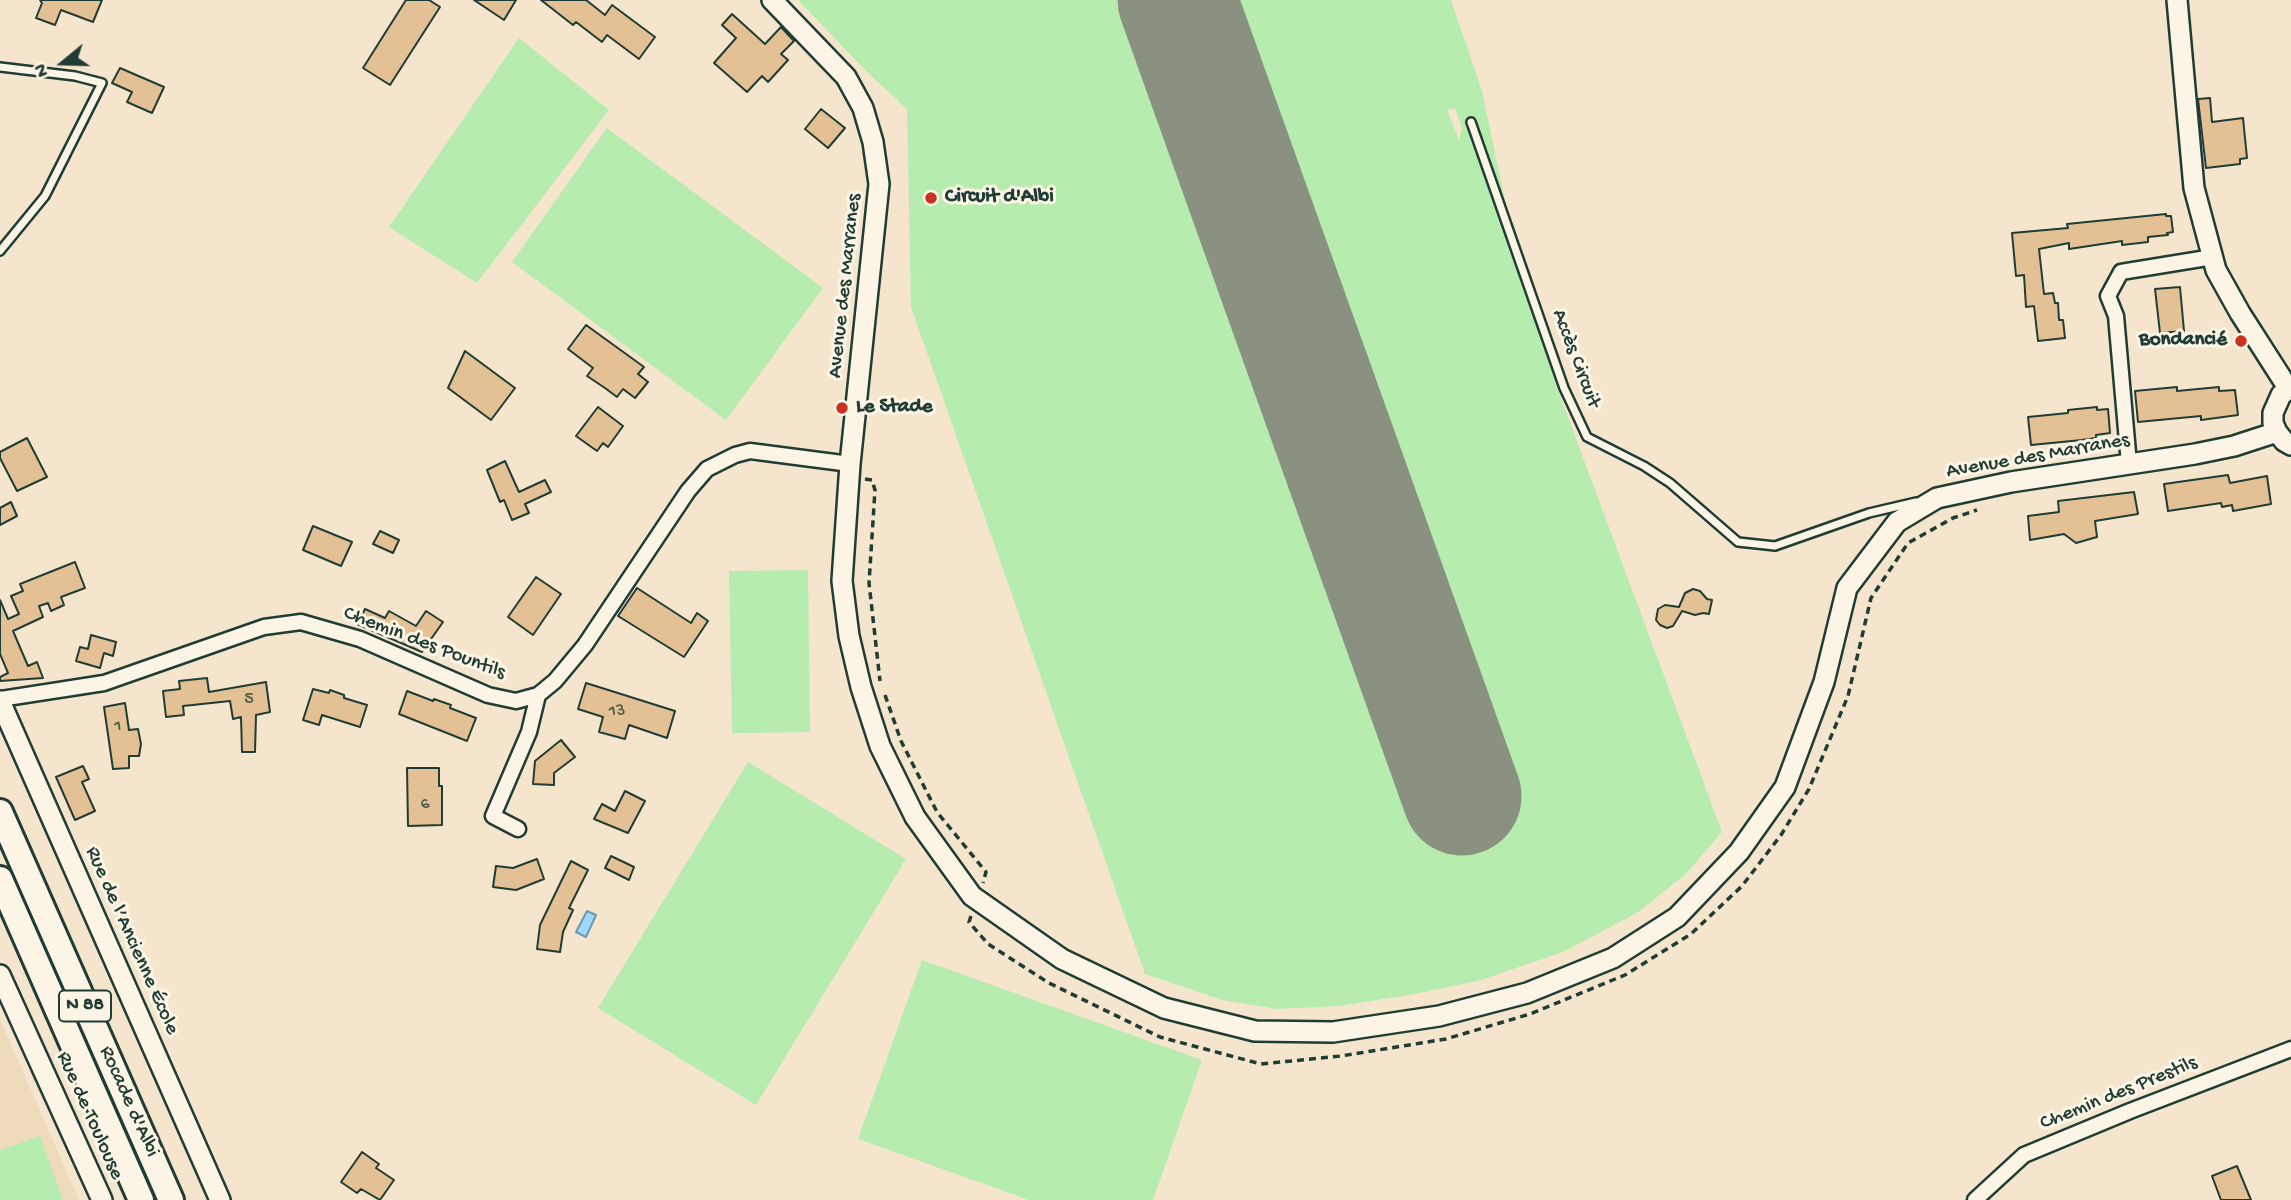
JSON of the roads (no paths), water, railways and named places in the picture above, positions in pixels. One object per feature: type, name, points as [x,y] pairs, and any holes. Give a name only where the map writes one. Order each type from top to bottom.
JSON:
[{"type":"highway","name":"Rocade d'Albi","points":[[0,812],[171,1200]]},
{"type":"highway","name":"Rocade d'Albi","points":[[0,880],[141,1200]]},
{"type":"street","name":"Avenue des Marranes","points":[[772,0],[846,78],[863,108],[873,142],[879,184],[850,470],[842,581],[849,636],[861,687],[880,746],[915,817],[972,896],[1062,959],[1164,1009],[1255,1031],[1333,1032],[1439,1016],[1527,993],[1612,958],[1677,917],[1739,852],[1785,787],[1824,682],[1847,588],[1897,522],[1937,498],[2011,482],[2284,438]]},
{"type":"street","points":[[2176,0],[2194,188],[2216,270],[2240,313],[2290,388],[2276,403],[2273,423],[2284,438]]},
{"type":"street","points":[[2129,464],[2116,316],[2108,296],[2121,272],[2213,257]]},
{"type":"street","points":[[518,829],[493,816],[529,732],[538,695],[555,681],[585,645],[688,491],[707,469],[735,455],[850,470]]},
{"type":"street","name":"Chemin des Pountils","points":[[0,700],[104,683],[264,627],[301,622],[360,639],[488,695],[516,701],[538,695]]},
{"type":"street","name":"Rue de l’Ancienne École","points":[[0,700],[220,1200]]},
{"type":"street","name":"Rue de Toulouse","points":[[0,975],[102,1200]]},
{"type":"street","name":"Chemin des Prestils","points":[[1975,1200],[2024,1155],[2291,1049]]},
{"type":"lane","points":[[0,67],[75,76],[102,83],[45,196],[0,251]]},
{"type":"lane","name":"Accès Circuit","points":[[1471,122],[1564,388],[1587,437],[1644,466],[1670,483],[1738,542],[1775,546],[1869,513],[1937,498]]},
{"type":"water","points":[[587,911],[596,915],[586,937],[576,932]]},
{"type":"place","name":"Circuit d'Albi","points":[[931,198]]},
{"type":"place","name":"Bondancié","points":[[2241,341]]},
{"type":"place","name":"Le Stade","points":[[842,408]]}]
